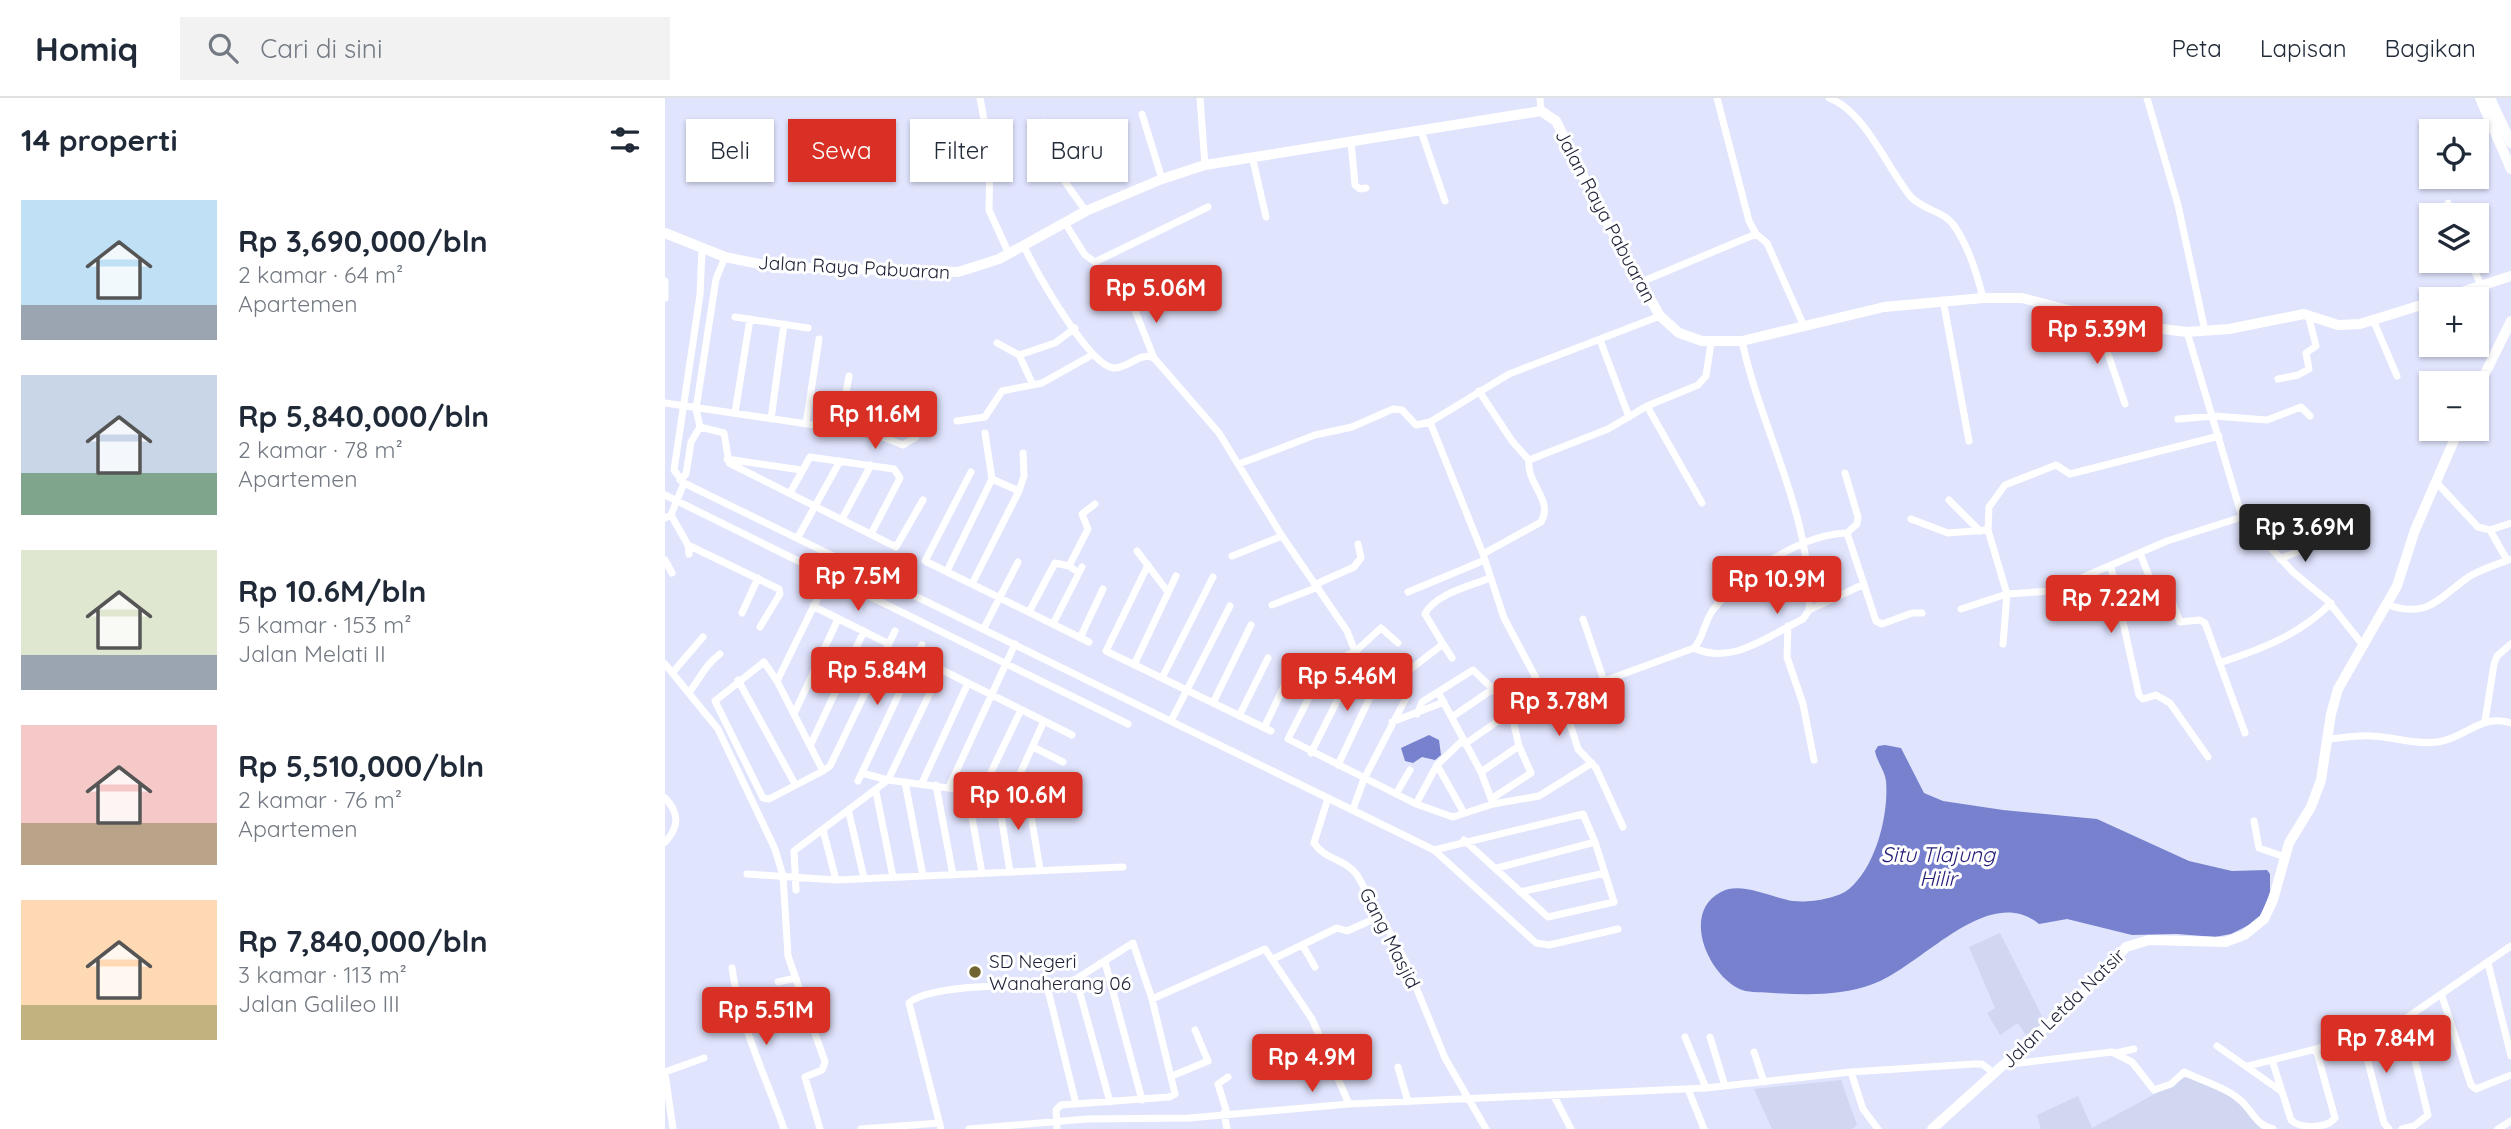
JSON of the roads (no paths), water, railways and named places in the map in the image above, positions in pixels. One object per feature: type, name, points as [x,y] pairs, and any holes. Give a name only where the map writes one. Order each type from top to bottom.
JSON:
[{"type":"street","points":[[980,98],[990,152],[989,210],[1009,254]]},
{"type":"street","points":[[1200,98],[1205,165]]},
{"type":"street","points":[[1540,98],[1541,111]]},
{"type":"street","points":[[1717,98],[1742,202],[1756,233],[1767,243],[1803,324]]},
{"type":"street","points":[[1829,98],[1851,110],[1912,198],[1944,214],[1956,228],[1970,256],[1983,298]]},
{"type":"street","points":[[2147,98],[2178,205],[2205,331]]},
{"type":"street","points":[[2480,98],[2511,169]]},
{"type":"street","points":[[2490,98],[2511,143]]},
{"type":"street","name":"Jalan Raya Pabuaran","points":[[665,233],[702,250],[773,267],[949,272],[979,267],[1009,254],[1086,211],[1162,178],[1205,165],[1541,111],[1556,121],[1660,316],[1679,333],[1711,343],[1742,341],[1803,324],[1884,307],[1943,300],[2022,298],[2142,328],[2187,332],[2308,314],[2338,325],[2374,321],[2419,306]]},
{"type":"street","points":[[1142,114],[1162,178]]},
{"type":"street","points":[[1421,131],[1444,201]]},
{"type":"street","points":[[1351,142],[1355,185],[1366,188]]},
{"type":"street","points":[[1252,156],[1266,217]]},
{"type":"street","points":[[1066,182],[1086,211]]},
{"type":"street","points":[[1065,223],[1085,256],[1095,262],[1208,207]]},
{"type":"street","points":[[1641,282],[1756,233]]},
{"type":"street","points":[[1024,246],[1042,283],[1100,363],[1114,368],[1145,355],[1154,358]]},
{"type":"street","points":[[702,250],[702,274],[685,408],[679,424],[680,439],[674,470],[682,484],[798,537],[984,628],[1015,647],[1171,721],[1325,804],[1353,809],[1434,850],[1539,945],[1619,929]]},
{"type":"street","points":[[689,555],[688,545],[668,516],[678,500],[686,474],[691,442],[700,426],[696,409],[716,279],[725,257]]},
{"type":"street","points":[[2476,273],[2481,285]]},
{"type":"street","points":[[702,274],[716,279]]},
{"type":"street","points":[[2475,287],[2511,276]]},
{"type":"street","points":[[665,281],[665,298]]},
{"type":"street","points":[[1943,300],[1969,441]]},
{"type":"street","points":[[1132,303],[1154,358],[1203,412],[1239,464],[1282,536],[1347,631],[1357,655],[1406,698],[1364,779],[1353,809]]},
{"type":"street","points":[[2278,379],[2298,375],[2309,369],[2306,353],[2316,346],[2308,314]]},
{"type":"street","points":[[1239,464],[1315,435],[1352,427],[1393,409],[1402,410],[1416,425],[1430,422],[1515,371],[1660,316]]},
{"type":"street","points":[[735,317],[809,328]]},
{"type":"street","points":[[735,413],[750,319]]},
{"type":"street","points":[[2101,319],[2104,342],[2125,404]]},
{"type":"street","points":[[2374,321],[2397,376]]},
{"type":"street","points":[[2486,371],[2511,321]]},
{"type":"street","points":[[771,419],[784,324]]},
{"type":"street","points":[[1019,355],[1055,343],[1075,328]]},
{"type":"street","points":[[2187,332],[2242,517],[2280,559],[2331,603],[2362,644]]},
{"type":"street","points":[[806,424],[819,338]]},
{"type":"street","points":[[1600,340],[1629,417]]},
{"type":"street","points":[[1742,341],[1750,377],[1804,543],[1809,610]]},
{"type":"street","points":[[997,343],[1019,355],[1033,385]]},
{"type":"street","points":[[1529,460],[1608,429],[1647,406],[1698,385],[1705,379],[1711,343]]},
{"type":"street","points":[[957,421],[985,417],[1002,391],[1033,385],[1092,355]]},
{"type":"street","points":[[840,428],[849,376]]},
{"type":"street","points":[[1408,592],[1484,557],[1541,522],[1545,515],[1543,499],[1528,474],[1529,460],[1512,441],[1479,391]]},
{"type":"street","points":[[665,403],[876,434],[903,445],[916,437]]},
{"type":"street","points":[[1647,406],[1702,503]]},
{"type":"street","points":[[2178,419],[2214,416],[2267,420],[2301,407],[2310,416]]},
{"type":"street","points":[[876,434],[878,415]]},
{"type":"street","points":[[1430,422],[1484,557],[1504,618],[1549,694],[1566,711],[1578,749],[1591,763],[1623,827]]},
{"type":"street","points":[[700,426],[725,433],[727,459],[731,464],[899,547],[923,499]]},
{"type":"street","points":[[947,571],[992,479],[985,433]]},
{"type":"street","points":[[1984,531],[1990,504],[2001,488],[2018,477],[2056,465],[2070,474],[2219,436]]},
{"type":"street","points":[[680,439],[691,442]]},
{"type":"street","name":"Jalan Letda Natsir","points":[[1939,1126],[2133,943],[2159,940],[2215,943],[2235,939],[2252,930],[2269,910],[2292,836],[2316,796],[2334,701],[2362,644],[2388,605],[2454,441]]},
{"type":"street","points":[[665,447],[676,449]]},
{"type":"street","points":[[972,584],[1019,491],[1024,476],[1023,453]]},
{"type":"street","points":[[790,493],[810,457],[892,468],[900,477],[871,534]]},
{"type":"street","points":[[727,459],[801,470]]},
{"type":"street","points":[[798,537],[840,461]]},
{"type":"street","points":[[842,519],[871,465]]},
{"type":"street","points":[[971,472],[924,559],[1089,642]]},
{"type":"street","points":[[1416,804],[1437,765],[1464,742],[1511,712],[1549,694],[1582,689],[1694,648],[1700,641],[1703,625],[1719,603],[1770,560],[1804,543],[1847,533],[1857,524],[1858,517],[1845,473]]},
{"type":"street","points":[[992,479],[1019,491]]},
{"type":"street","points":[[2388,605],[2401,610],[2423,610],[2470,576],[2509,559],[2490,530],[2473,524],[2436,482]]},
{"type":"street","points":[[665,495],[828,577],[1009,660],[1128,724]]},
{"type":"street","points":[[1949,500],[1984,531],[2007,594],[2003,644]]},
{"type":"street","points":[[1069,566],[1088,530],[1082,514],[1095,504]]},
{"type":"street","points":[[1961,609],[2007,594],[2051,591],[2111,568],[2181,535],[2242,517]]},
{"type":"street","points":[[1911,519],[1948,533],[1984,531]]},
{"type":"street","points":[[2490,530],[2511,523]]},
{"type":"street","points":[[1847,533],[1862,585],[1877,621],[1882,624],[1912,613],[1922,613]]},
{"type":"street","points":[[1232,556],[1282,536]]},
{"type":"street","points":[[2280,559],[2318,543]]},
{"type":"street","points":[[1272,605],[1354,567],[1361,558],[1358,544]]},
{"type":"street","points":[[688,545],[758,578],[780,592],[760,627]]},
{"type":"street","points":[[1137,551],[1168,592]]},
{"type":"street","points":[[2140,553],[2156,594],[2161,598],[2171,598],[2180,622],[2200,620],[2205,623],[2245,733]]},
{"type":"street","points":[[665,560],[672,573]]},
{"type":"street","points":[[984,628],[1018,562]]},
{"type":"street","points":[[1029,612],[1055,563],[1081,570],[1053,624]]},
{"type":"street","points":[[1148,565],[1106,651],[1267,729],[1286,682]]},
{"type":"street","points":[[2111,568],[2139,695],[2143,699],[2156,695],[2170,703],[2208,757]]},
{"type":"street","points":[[1134,664],[1176,576]]},
{"type":"street","points":[[777,681],[828,577]]},
{"type":"street","points":[[743,613],[758,578]]},
{"type":"street","points":[[1162,678],[1213,578]]},
{"type":"street","points":[[1453,658],[1425,614],[1428,608],[1455,592],[1490,578]]},
{"type":"street","points":[[1694,648],[1708,654],[1729,656],[1803,619],[1809,610],[1862,585]]},
{"type":"street","points":[[1080,638],[1103,589]]},
{"type":"street","points":[[2219,663],[2276,642],[2309,622],[2331,603]]},
{"type":"street","points":[[813,606],[889,644]]},
{"type":"street","points":[[1171,721],[1230,606]]},
{"type":"street","points":[[794,714],[838,619]]},
{"type":"street","points":[[1583,619],[1604,681]]},
{"type":"street","points":[[1213,703],[1251,625]]},
{"type":"street","points":[[1788,626],[1787,657],[1803,704],[1814,760]]},
{"type":"street","points":[[1311,753],[1357,655],[1383,628],[1398,643]]},
{"type":"street","points":[[810,746],[864,631]]},
{"type":"street","points":[[823,771],[777,681],[763,662],[738,680],[715,702],[763,798],[769,799],[823,771],[835,758],[895,631]]},
{"type":"street","points":[[673,672],[703,637]]},
{"type":"street","points":[[1407,672],[1443,644]]},
{"type":"street","points":[[2485,722],[2494,664],[2497,656],[2511,644]]},
{"type":"street","points":[[922,646],[860,777],[922,783],[1023,799],[1029,804],[1041,869]]},
{"type":"street","points":[[949,787],[1015,647]]},
{"type":"street","points":[[689,691],[699,679],[702,669],[720,653]]},
{"type":"street","points":[[1357,655],[1325,666],[1288,737],[1311,753],[1416,804],[1447,816],[1464,813],[1492,802],[1539,796],[1591,763]]},
{"type":"street","points":[[916,657],[1072,735]]},
{"type":"street","points":[[1239,716],[1268,657]]},
{"type":"street","points":[[665,664],[718,729],[761,816],[783,876],[788,956],[825,1062],[822,1070],[804,1077],[820,1129]]},
{"type":"street","points":[[796,890],[793,853],[849,813],[888,780],[941,670]]},
{"type":"street","points":[[1417,714],[1422,702],[1473,670],[1493,689],[1511,712],[1519,746],[1531,773],[1492,802]]},
{"type":"street","points":[[1338,765],[1380,676]]},
{"type":"street","points":[[738,680],[795,784]]},
{"type":"street","points":[[922,783],[968,683]]},
{"type":"street","points":[[1452,718],[1493,689]]},
{"type":"street","points":[[1438,692],[1481,772],[1492,802]]},
{"type":"street","points":[[1392,723],[1444,702]]},
{"type":"street","points":[[982,793],[1021,709]]},
{"type":"street","points":[[1010,796],[1044,722]]},
{"type":"street","points":[[2328,739],[2372,736],[2393,741],[2438,742],[2485,722],[2511,723]]},
{"type":"street","points":[[1481,772],[1519,746]]},
{"type":"street","points":[[1033,747],[1063,762]]},
{"type":"street","points":[[1437,765],[1464,813]]},
{"type":"street","points":[[1396,794],[1410,770]]},
{"type":"street","points":[[1020,774],[1051,789]]},
{"type":"street","points":[[905,782],[923,876]]},
{"type":"street","points":[[936,785],[953,875]]},
{"type":"street","points":[[967,790],[982,873]]},
{"type":"street","points":[[876,792],[893,877]]},
{"type":"street","points":[[998,796],[1010,872]]},
{"type":"street","points":[[665,799],[676,811],[677,817],[673,831],[665,842]]},
{"type":"street","name":"Gang Masjid","points":[[1325,804],[1314,843],[1321,852],[1354,870],[1405,960],[1445,1058],[1486,1129]]},
{"type":"street","points":[[849,813],[864,878]]},
{"type":"street","points":[[1434,850],[1464,840],[1583,814],[1614,902],[1548,917],[1464,840]]},
{"type":"street","points":[[2254,821],[2259,848],[2285,857]]},
{"type":"street","points":[[823,830],[836,880]]},
{"type":"street","points":[[1497,868],[1595,842]]},
{"type":"street","points":[[747,874],[836,880],[1123,867]]},
{"type":"street","points":[[1520,892],[1605,873]]},
{"type":"street","points":[[1273,959],[1337,928],[1347,931],[1381,916]]},
{"type":"street","points":[[861,1129],[940,1126],[909,1003],[936,993],[1018,984],[1049,989],[1076,979],[1128,944],[1135,944],[1153,999],[1176,1092],[1174,1096],[1142,1100],[1060,1106],[1056,1125]]},
{"type":"street","points":[[1303,946],[1315,967]]},
{"type":"street","points":[[2248,1066],[2316,1049],[2405,1020],[2511,947]]},
{"type":"street","points":[[1153,999],[1261,948],[1268,951],[1312,1019],[1349,1104]]},
{"type":"street","points":[[1105,962],[1142,1100]]},
{"type":"street","points":[[2488,963],[2511,1056]]},
{"type":"street","points":[[732,968],[737,1003],[748,1041],[784,1129]]},
{"type":"street","points":[[778,982],[796,978]]},
{"type":"street","points":[[1076,979],[1110,1102]]},
{"type":"street","points":[[1049,989],[1076,1104]]},
{"type":"street","points":[[2442,996],[2470,1085],[2476,1089],[2511,1075]]},
{"type":"street","points":[[2402,1129],[2414,1126],[2428,1115],[2405,1020]]},
{"type":"street","points":[[1172,1076],[1208,1061],[1195,1030]]},
{"type":"street","points":[[2361,1035],[2385,1123],[2389,1129]]},
{"type":"street","points":[[1685,1037],[1706,1088]]},
{"type":"street","points":[[1710,1037],[1725,1086]]},
{"type":"street","points":[[2217,1046],[2281,1091]]},
{"type":"street","points":[[2003,1065],[2134,1049]]},
{"type":"street","points":[[2272,1060],[2293,1123],[2319,1127],[2333,1121],[2316,1049]]},
{"type":"street","points":[[1754,1052],[1764,1082]]},
{"type":"street","points":[[2116,1053],[2131,1062],[2154,1090],[2171,1084],[2184,1072],[2242,1101],[2262,1126],[2273,1129]]},
{"type":"street","points":[[673,1129],[665,1072],[704,1058]]},
{"type":"street","points":[[969,1129],[1056,1125],[1087,1119],[1120,1125],[1157,1119],[1349,1104],[1706,1088],[1851,1072],[1982,1064],[1994,1073]]},
{"type":"street","points":[[1398,1067],[1408,1102]]},
{"type":"street","points":[[1851,1072],[1863,1109],[1878,1129]]},
{"type":"street","points":[[1227,1129],[1218,1084],[1228,1077]]},
{"type":"street","points":[[1688,1089],[1704,1129]]},
{"type":"street","points":[[1554,1096],[1571,1129]]},
{"type":"street","points":[[1189,1118],[1192,1129]]},
{"type":"street","points":[[1087,1119],[1089,1129]]},
{"type":"street","points":[[1157,1119],[1159,1129]]},
{"type":"street","points":[[2498,1129],[2511,1121]]},
{"type":"water","points":[[1429,735],[1439,740],[1441,755],[1435,760],[1422,757],[1413,763],[1405,761],[1401,748]]},
{"type":"water","name":"Situ Tlajung Hilir","points":[[1878,746],[1901,748],[1924,793],[1943,801],[2097,819],[2189,861],[2232,871],[2267,870],[2270,874],[2270,892],[2262,913],[2257,921],[2231,934],[2215,937],[2132,935],[2067,919],[2039,924],[2019,914],[1998,913],[1955,932],[1892,975],[1861,988],[1824,994],[1786,994],[1746,991],[1730,983],[1710,959],[1704,944],[1702,914],[1709,902],[1721,892],[1738,888],[1799,901],[1830,898],[1849,889],[1867,867],[1883,824],[1886,781],[1875,751]]},
{"type":"place","name":"SD Negeri Wanaherang 06","points":[[975,972]]}]
